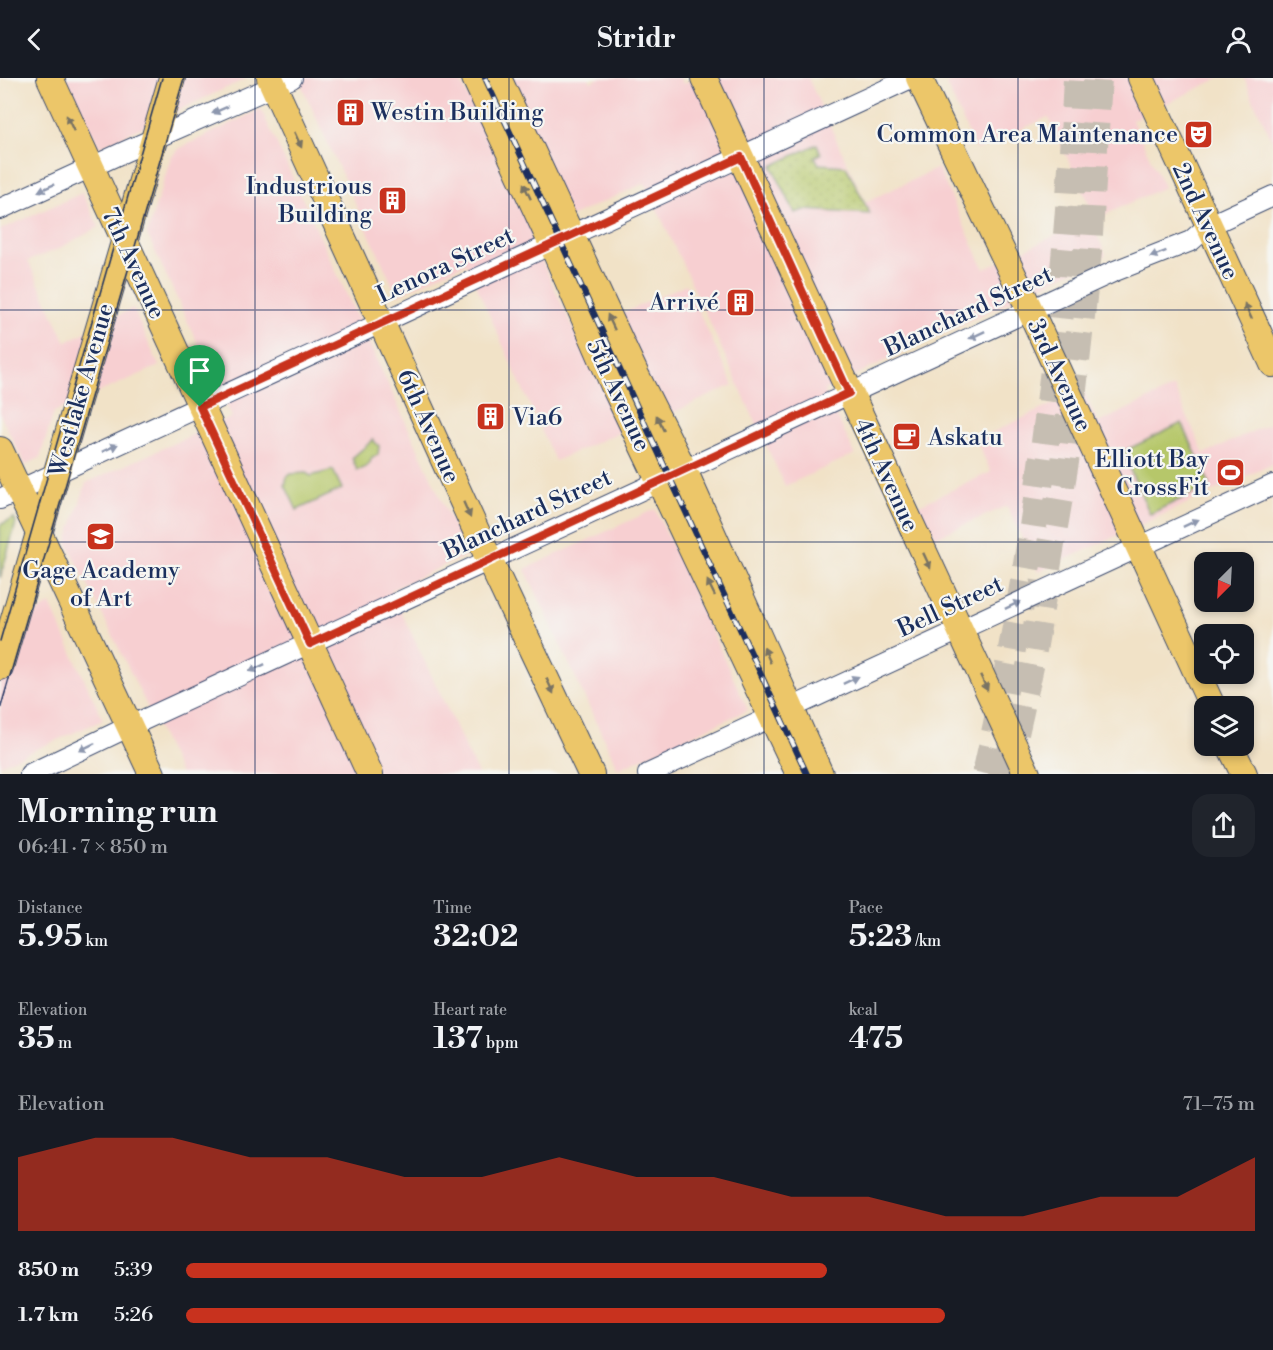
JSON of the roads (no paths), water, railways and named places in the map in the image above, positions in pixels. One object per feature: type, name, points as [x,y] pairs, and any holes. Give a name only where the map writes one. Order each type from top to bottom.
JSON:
[{"type":"main road","name":"7th Avenue","points":[[50,78],[370,774]]},
{"type":"main road","name":"Westlake Avenue","points":[[0,667],[172,78]]},
{"type":"main road","name":"5th Avenue","points":[[475,78],[636,375],[684,470],[782,713],[799,774]]},
{"type":"main road","name":"5th Avenue","points":[[498,78],[561,240],[613,384],[660,482],[782,713],[820,774]]},
{"type":"main road","name":"4th Avenue","points":[[704,78],[1027,774]]},
{"type":"main road","name":"3rd Avenue","points":[[919,78],[1030,310],[1207,696]]},
{"type":"main road","name":"2nd Avenue","points":[[1141,78],[1273,364]]},
{"type":"main road","name":"6th Avenue","points":[[278,81],[382,322],[489,559],[591,774]]},
{"type":"main road","points":[[0,450],[9,495],[39,534],[152,774]]},
{"type":"main road","points":[[1235,756],[1244,774]]},
{"type":"street","name":"Lenora Street","points":[[9,495],[911,78]]},
{"type":"street","points":[[0,209],[278,81]]},
{"type":"street","name":"Blanchard Street","points":[[30,774],[849,393],[1115,271],[1191,241],[1208,226],[1273,196]]},
{"type":"street","name":"Bell Street","points":[[648,774],[1273,485]]},
{"type":"tunnel","points":[[986,774],[1021,602],[1047,428],[1065,254],[1077,78]]},
{"type":"tunnel","points":[[1006,774],[1031,662],[1065,462],[1088,252],[1098,78]]},
{"type":"tram line","points":[[0,641],[162,78]]},
{"type":"tram line","points":[[0,710],[184,78]]},
{"type":"railway","points":[[485,78],[807,774]]},
{"type":"place","name":"Westin Building","points":[[350,112]]},
{"type":"place","name":"Common Area Maintenance","points":[[1199,134]]},
{"type":"place","name":"Industrious Building","points":[[393,200]]},
{"type":"place","name":"Arrivé","points":[[740,302]]},
{"type":"place","name":"Via6","points":[[491,417]]},
{"type":"place","name":"Askatu","points":[[907,437]]},
{"type":"place","name":"Elliott Bay CrossFit","points":[[1230,473]]},
{"type":"place","name":"Gage Academy of Art","points":[[101,537]]}]
